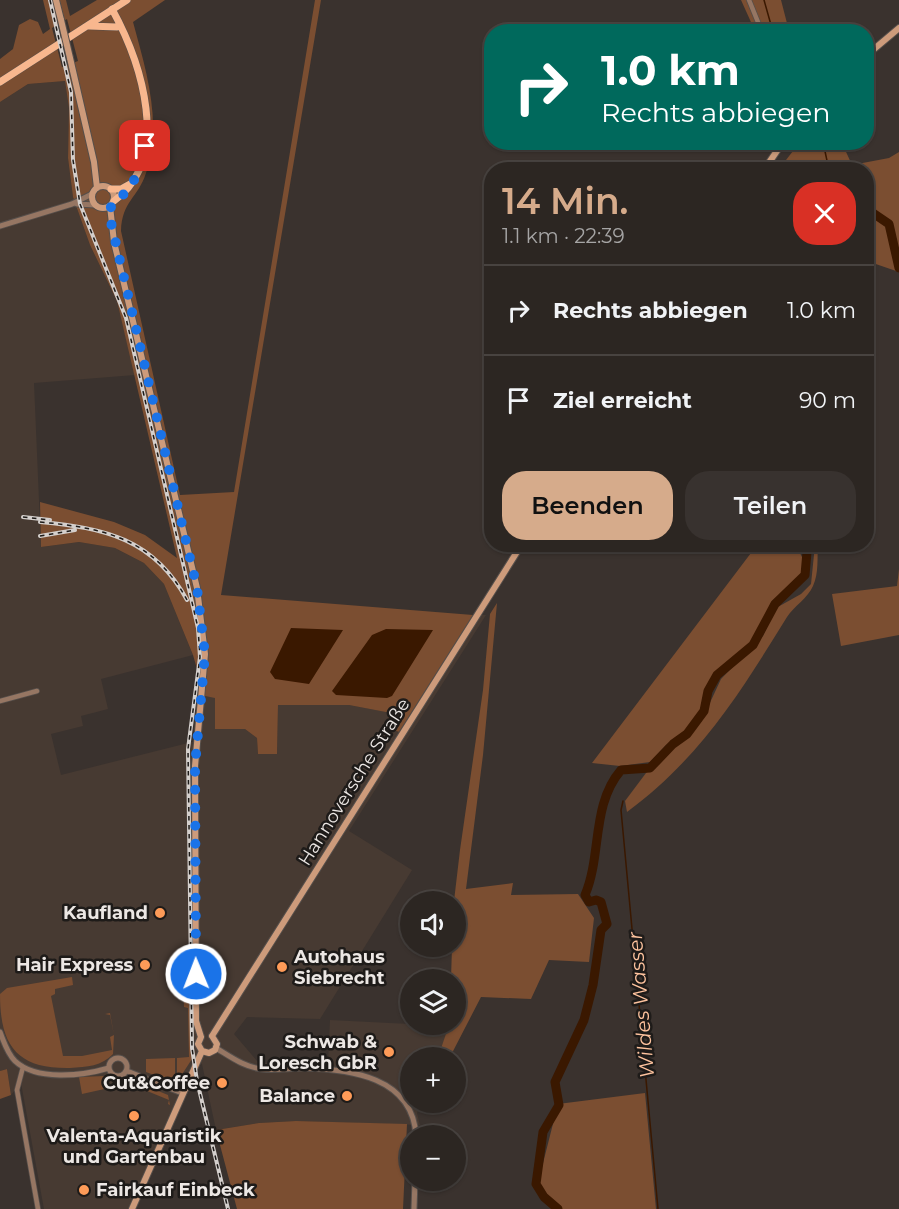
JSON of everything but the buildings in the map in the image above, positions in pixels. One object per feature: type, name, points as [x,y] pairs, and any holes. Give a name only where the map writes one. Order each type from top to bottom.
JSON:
[{"type":"main road","points":[[56,0],[94,162],[97,188],[92,194],[95,205],[102,208],[114,242],[197,588],[205,637],[195,766],[196,1021],[201,1037],[198,1044],[202,1051],[209,1053],[216,1048],[217,1040],[212,1035],[201,1037]]},
{"type":"main road","points":[[0,82],[127,0]]},
{"type":"main road","points":[[112,9],[111,16],[126,38]]},
{"type":"main road","points":[[102,208],[126,191],[142,165],[146,127],[140,81],[126,38],[112,9]]},
{"type":"main road","points":[[86,26],[117,27]]},
{"type":"main road","points":[[874,49],[899,28]]},
{"type":"main road","points":[[94,162],[108,188],[112,203],[114,242]]},
{"type":"main road","points":[[97,188],[121,189],[132,183]]},
{"type":"main road","name":"Hannoversche Straße","points":[[212,1035],[517,552]]},
{"type":"main road","points":[[132,1209],[202,1051]]},
{"type":"street","points":[[749,0],[759,24]]},
{"type":"street","points":[[0,226],[72,204],[92,194]]},
{"type":"street","points":[[72,204],[95,205]]},
{"type":"street","points":[[0,701],[37,691]]},
{"type":"street","points":[[0,1032],[10,1056],[23,1067],[35,1072],[55,1074],[109,1068]]},
{"type":"street","points":[[216,1048],[246,1066],[263,1069],[338,1071],[383,1083],[401,1095],[416,1125]]},
{"type":"street","points":[[109,1068],[113,1060],[119,1058],[126,1063],[127,1071]]},
{"type":"street","points":[[23,1067],[17,1089],[38,1209]]},
{"type":"street","points":[[109,1068],[117,1077],[127,1071]]},
{"type":"street","points":[[127,1071],[182,1093]]},
{"type":"street","points":[[414,1209],[415,1191]]},
{"type":"shaded area","points":[[43,0],[66,0],[70,16],[97,0],[165,0],[133,22],[151,97],[153,135],[146,173],[127,206],[121,231],[180,495],[234,492],[315,0],[321,0],[221,595],[473,615],[399,732],[384,726],[391,713],[349,705],[278,705],[277,754],[258,754],[257,738],[245,729],[215,729],[215,698],[205,696],[193,655],[164,584],[144,563],[115,548],[79,542],[41,547],[40,502],[114,522],[145,535],[177,558],[117,301],[90,245],[73,197],[68,158],[69,108],[65,81],[28,84],[0,102],[0,59],[13,49],[19,25],[30,19],[38,22],[43,34],[50,29]],"holes":[[[67,19],[78,61],[62,67],[52,28]]]},
{"type":"shaded area","points":[[741,0],[781,0],[787,24],[752,24]]},
{"type":"shaded area","points":[[65,81],[69,108],[68,158],[73,197],[90,245],[117,301],[135,375],[34,383],[41,547],[79,542],[115,548],[144,563],[164,584],[193,655],[101,679],[108,709],[81,716],[83,726],[51,734],[61,775],[200,740],[205,696],[215,697],[245,729],[257,738],[258,754],[277,754],[278,705],[349,705],[392,713],[385,726],[399,732],[473,615],[486,615],[349,831],[412,870],[320,1019],[247,1017],[234,1034],[257,1061],[269,1064],[328,1064],[330,1020],[400,1024],[400,1035],[446,1035],[442,1047],[400,1047],[400,1113],[417,1113],[420,1125],[296,1121],[259,1123],[216,1130],[202,1064],[194,1060],[128,1209],[44,1209],[21,1083],[11,1095],[7,1069],[0,1071],[0,102],[28,84]]},
{"type":"shaded area","points":[[794,150],[845,150],[851,162],[784,162]]},
{"type":"shaded area","points":[[899,152],[899,272],[874,263],[874,162],[868,162],[889,158]]},
{"type":"shaded area","points":[[752,552],[800,552],[805,563],[803,574],[772,601],[753,640],[711,678],[701,713],[690,728],[666,745],[650,762],[620,766],[592,763]]},
{"type":"shaded area","points":[[814,552],[818,552],[817,571],[811,590],[787,617],[717,723],[676,769],[627,812],[625,801],[646,773],[701,722],[721,679],[763,636],[776,608],[801,594],[811,584]]},
{"type":"shaded area","points":[[899,569],[899,635],[841,646],[832,594],[897,586]]},
{"type":"shaded area","points":[[497,603],[483,755],[466,889],[513,883],[511,895],[578,894],[594,918],[589,962],[549,960],[531,999],[481,997],[466,1026],[466,969],[451,969],[452,957],[466,957],[466,891],[455,891],[483,690],[490,614]]},
{"type":"shaded area","points":[[291,628],[343,630],[309,684],[275,679],[270,672]]},
{"type":"shaded area","points":[[386,629],[433,630],[392,696],[387,698],[336,695],[332,691],[372,635]]},
{"type":"shaded area","points":[[72,977],[73,985],[55,989],[55,994],[51,996],[63,1056],[82,1056],[112,1050],[110,1037],[114,1035],[113,1054],[99,1063],[70,1068],[37,1064],[25,1059],[15,1051],[3,1028],[0,994],[7,988]]},
{"type":"shaded area","points":[[188,977],[192,1059],[177,1082],[177,1058],[189,1057],[188,1008],[184,1007],[183,978]]},
{"type":"shaded area","points":[[446,1035],[461,1035],[455,1047],[441,1047]]},
{"type":"shaded area","points":[[175,1058],[175,1083],[146,1072],[146,1059]]},
{"type":"shaded area","points":[[7,1069],[11,1095],[0,1099],[0,1071]]},
{"type":"shaded area","points":[[105,1076],[108,1078],[109,1088],[82,1094],[79,1077]]},
{"type":"shaded area","points":[[129,1079],[168,1095],[169,1100],[130,1084],[121,1086],[123,1080]]},
{"type":"shaded area","points":[[645,1093],[656,1209],[561,1209],[545,1196],[538,1183],[558,1104]]},
{"type":"shaded area","points":[[296,1121],[407,1124],[400,1125],[400,1191],[404,1191],[403,1209],[237,1209],[216,1130],[259,1123]]},
{"type":"waterway","points":[[764,0],[771,24]]},
{"type":"waterway","points":[[825,150],[827,162]]},
{"type":"waterway","points":[[874,214],[889,224],[899,268]]},
{"type":"waterway","points":[[558,1209],[544,1197],[536,1184],[543,1132],[559,1105],[555,1082],[584,1020],[593,985],[601,930],[607,924],[601,902],[596,900],[589,902],[585,895],[594,864],[605,799],[621,770],[650,768],[673,744],[687,734],[704,711],[708,691],[717,675],[753,645],[775,604],[805,575],[807,552]]},
{"type":"waterway","name":"Wildes Wasser","points":[[623,801],[621,810],[658,1209]]},
{"type":"railway","points":[[50,0],[71,92],[73,160],[80,204],[126,318],[198,628],[200,657],[188,749],[192,1048],[197,1081],[228,1209]]},
{"type":"railway","points":[[23,517],[50,520]]},
{"type":"railway","points":[[40,522],[86,528],[125,540],[143,550],[159,563],[174,579],[187,600]]},
{"type":"railway","points":[[40,536],[75,530]]},
{"type":"place","name":"Kaufland","points":[[160,913]]},
{"type":"place","name":"Hair Express","points":[[145,965]]},
{"type":"place","name":"Autohaus Siebrecht","points":[[282,967]]},
{"type":"place","name":"Schwab & Loresch GbR","points":[[389,1052]]},
{"type":"place","name":"Cut&Coffee","points":[[222,1083]]},
{"type":"place","name":"Balance","points":[[347,1096]]},
{"type":"place","name":"Valenta-Aquaristik und Gartenbau","points":[[134,1116]]},
{"type":"place","name":"Fairkauf Einbeck","points":[[84,1190]]},
{"type":"route","points":[[145,146],[139,173],[130,188],[110,206],[109,214],[197,588],[205,637],[195,766],[196,974]]}]
